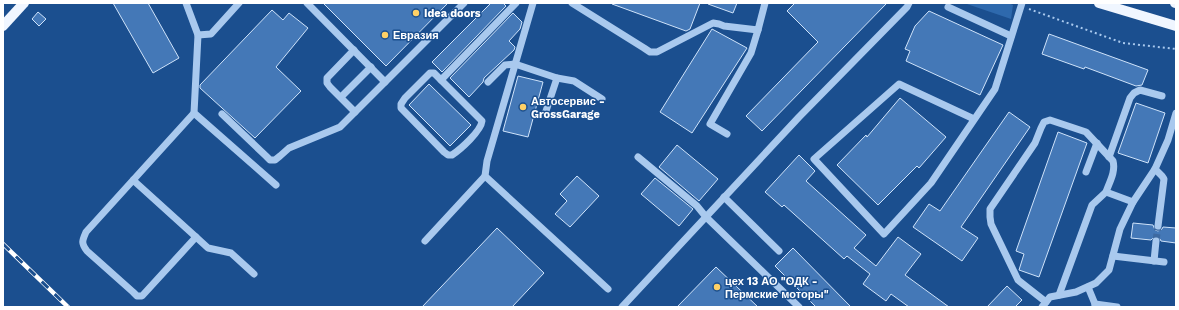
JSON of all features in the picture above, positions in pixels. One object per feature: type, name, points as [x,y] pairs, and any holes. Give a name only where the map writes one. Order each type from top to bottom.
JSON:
[{"type":"main road","points":[[3,26],[24,3]]},
{"type":"main road","points":[[1099,3],[1176,26]]},
{"type":"lane","points":[[186,3],[198,35],[194,113],[86,232],[83,240],[83,246],[137,296],[142,296],[196,237]]},
{"type":"lane","points":[[198,35],[211,34],[239,3]]},
{"type":"lane","points":[[307,3],[385,82]]},
{"type":"lane","points":[[222,114],[270,160],[274,160],[288,148],[340,127],[464,3]]},
{"type":"lane","points":[[441,80],[516,3]]},
{"type":"lane","points":[[424,241],[485,176],[487,161],[533,3]]},
{"type":"lane","points":[[572,3],[650,52],[657,52],[713,24],[758,30]]},
{"type":"lane","points":[[727,134],[710,124],[751,53],[765,3]]},
{"type":"lane","points":[[622,307],[799,117],[907,7],[909,3]]},
{"type":"lane","points":[[974,119],[899,84],[814,159],[884,234],[931,183],[995,89],[1011,36],[1023,5]]},
{"type":"lane","points":[[948,8],[1011,36]]},
{"type":"lane","points":[[354,50],[327,78],[327,83],[355,112]]},
{"type":"lane","points":[[488,82],[505,65],[515,64],[557,78],[574,81],[602,99]]},
{"type":"lane","points":[[341,97],[371,67]]},
{"type":"lane","points":[[430,73],[434,74],[441,80],[482,121],[478,131],[452,155],[444,152],[401,108],[401,104],[405,98],[430,73]]},
{"type":"lane","points":[[545,114],[557,78]]},
{"type":"lane","points":[[1110,157],[1130,98],[1134,93],[1140,90],[1162,96]]},
{"type":"lane","points":[[194,113],[276,185]]},
{"type":"lane","points":[[1059,295],[1092,205],[1106,192],[1114,166],[1110,157],[1086,132],[1050,120],[1044,122],[1035,144],[990,209],[990,217],[991,224],[1018,280],[1044,304],[1050,297],[1076,292],[1096,284],[1109,270],[1120,229],[1133,202],[1155,169],[1168,140],[1176,113]]},
{"type":"lane","points":[[1086,172],[1097,143]]},
{"type":"lane","points":[[638,157],[697,206],[706,217],[799,307]]},
{"type":"lane","points":[[1155,169],[1164,179],[1158,226]]},
{"type":"lane","points":[[485,176],[608,289]]},
{"type":"lane","points":[[133,180],[208,248],[231,253],[254,274]]},
{"type":"lane","points":[[1106,192],[1133,202]]},
{"type":"lane","points":[[724,197],[779,251]]},
{"type":"lane","points":[[1154,261],[1156,241]]},
{"type":"lane","points":[[1113,256],[1164,262]]},
{"type":"lane","points":[[1088,287],[1095,306],[1117,307]]},
{"type":"path","points":[[1023,5],[1123,43],[1176,49]]},
{"type":"shaded area","points":[[964,3],[1008,3],[1013,5],[1011,19]]},
{"type":"building","points":[[113,3],[148,3],[179,58],[153,73]]},
{"type":"building","name":"Евразия","points":[[323,3],[448,3],[386,66]]},
{"type":"building","points":[[491,3],[503,3],[506,6],[442,72],[432,62]]},
{"type":"building","points":[[612,3],[700,3],[690,29],[686,31]]},
{"type":"building","points":[[708,3],[737,3],[733,13]]},
{"type":"building","points":[[795,3],[887,3],[762,131],[746,116],[818,42],[787,11]]},
{"type":"building","points":[[272,10],[283,20],[289,13],[308,28],[276,67],[301,91],[255,138],[200,88],[200,85]]},
{"type":"building","points":[[929,11],[1003,45],[980,95],[906,61],[910,51],[905,49],[915,26]]},
{"type":"building","points":[[38,12],[46,19],[39,26],[32,19]]},
{"type":"building","points":[[513,13],[522,22],[520,29],[509,41],[515,47],[514,50],[484,78],[483,82],[469,97],[450,78]]},
{"type":"building","points":[[712,29],[747,48],[692,133],[660,112]]},
{"type":"building","points":[[1049,34],[1148,70],[1142,85],[1136,86],[1085,67],[1084,69],[1042,54]]},
{"type":"building","name":"Автосервис - GrossGarage","points":[[518,76],[543,82],[528,137],[503,131]]},
{"type":"building","points":[[429,84],[471,125],[450,146],[409,105]]},
{"type":"building","points":[[900,98],[946,137],[919,168],[917,166],[878,205],[837,165],[866,135],[867,137]]},
{"type":"building","points":[[1136,103],[1165,113],[1148,163],[1118,153]]},
{"type":"building","points":[[1009,112],[1030,127],[961,227],[978,238],[962,261],[913,227],[929,204],[940,211]]},
{"type":"building","points":[[1058,132],[1087,143],[1039,277],[1019,270],[1024,254],[1016,251]]},
{"type":"building","points":[[677,145],[718,179],[699,201],[659,167]]},
{"type":"building","points":[[799,155],[815,171],[806,181],[866,235],[854,248],[876,266],[898,237],[921,254],[905,275],[949,307],[909,307],[891,294],[886,301],[863,284],[870,274],[847,256],[844,259],[784,205],[782,207],[765,192]]},
{"type":"building","points":[[577,176],[599,196],[570,227],[555,214],[567,201],[560,194]]},
{"type":"building","points":[[655,178],[693,209],[679,226],[641,194]]},
{"type":"building","points":[[1133,223],[1153,225],[1155,230],[1158,231],[1163,227],[1176,228],[1176,243],[1161,241],[1157,236],[1151,240],[1131,238]]},
{"type":"building","points":[[497,228],[544,273],[512,307],[422,307]]},
{"type":"building","points":[[793,248],[851,307],[816,307],[775,266]]},
{"type":"building","name":"цех 13 АО \"ОДК - Пермские моторы\"","points":[[716,267],[758,307],[677,307]]},
{"type":"building","points":[[1007,286],[1022,300],[1015,307],[987,307]]},
{"type":"tunnel","points":[[1156,241],[1158,226]]},
{"type":"railway","points":[[3,244],[68,307]]},
{"type":"place","name":"Idea doors","points":[[416,13]]},
{"type":"place","name":"Евразия","points":[[385,35]]},
{"type":"place","name":"Автосервис - GrossGarage","points":[[523,107]]},
{"type":"place","name":"цех 13 АО \"ОДК - Пермские моторы\"","points":[[717,287]]}]
